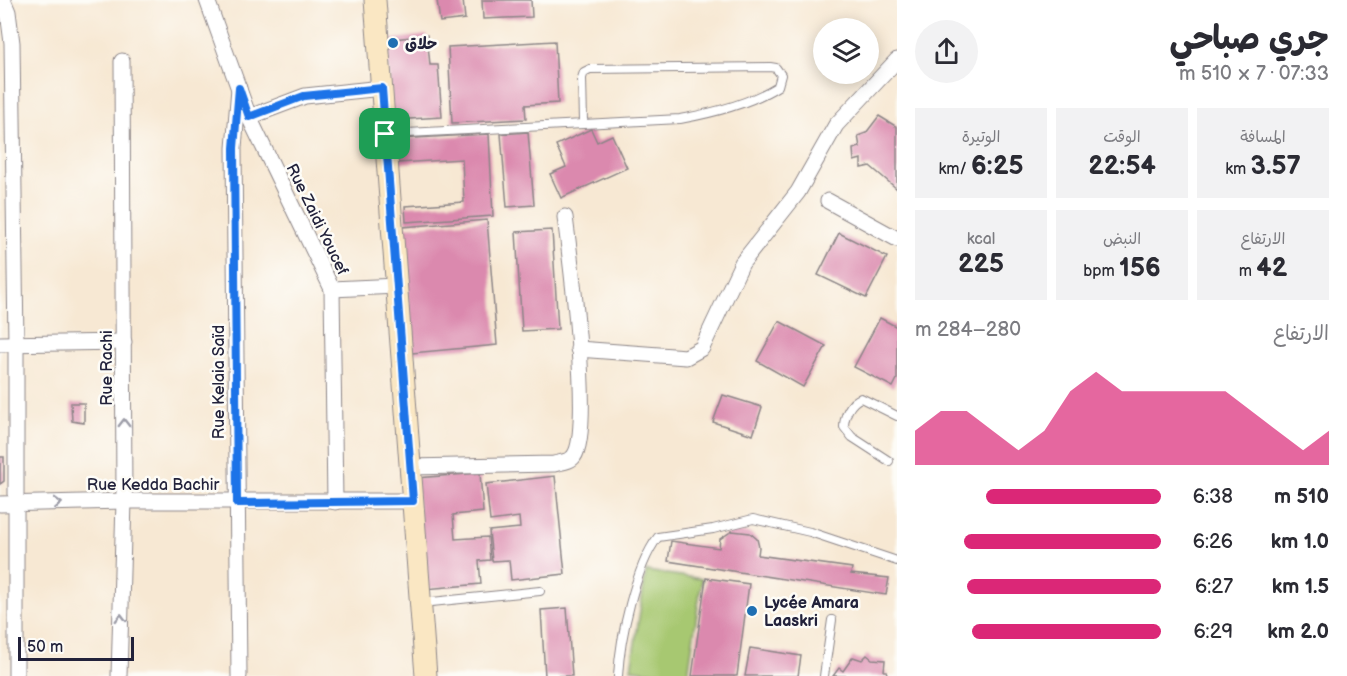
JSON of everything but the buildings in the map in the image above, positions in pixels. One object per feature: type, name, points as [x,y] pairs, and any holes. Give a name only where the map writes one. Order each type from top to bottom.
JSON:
[{"type":"street","points":[[3,0],[8,12],[12,43],[16,344],[8,504],[16,676]]},
{"type":"street","name":"Rue Zaidi Youcef","points":[[207,0],[249,117],[332,289],[335,502]]},
{"type":"street","points":[[375,0],[426,676]]},
{"type":"street","points":[[579,349],[686,357],[702,348],[749,253],[798,192],[836,125],[897,60]]},
{"type":"street","name":"Rue Rachi","points":[[119,676],[124,501],[122,61]]},
{"type":"street","name":"Rue Kelaia Saïd","points":[[239,88],[234,148],[239,676]]},
{"type":"street","points":[[249,117],[304,96],[382,88]]},
{"type":"street","points":[[828,201],[897,239]]},
{"type":"street","points":[[411,467],[554,464],[566,462],[574,457],[579,445],[581,407],[579,349],[565,218]]},
{"type":"street","points":[[332,289],[397,285]]},
{"type":"street","points":[[0,344],[124,342]]},
{"type":"street","name":"Rue Kedda Bachir","points":[[8,504],[124,501],[237,503],[413,501]]},
{"type":"lane","points":[[385,134],[584,122],[680,119],[700,115],[766,93],[778,86],[781,75],[776,68],[770,66],[590,69],[584,72],[582,78],[584,122]]},
{"type":"lane","points":[[889,460],[852,437],[844,427],[844,421],[851,405],[861,398],[897,416]]},
{"type":"lane","points":[[618,676],[620,646],[647,551],[658,537],[712,529],[753,519],[810,532],[897,561]]},
{"type":"lane","points":[[421,603],[540,591]]},
{"type":"lane","points":[[824,676],[832,620]]},
{"type":"green space","points":[[646,571],[702,579],[688,676],[631,669]]},
{"type":"place","name":"حلاق","points":[[393,43]]},
{"type":"place","name":"Lycée Amara Laaskri","points":[[752,611]]},
{"type":"route","points":[[239,88],[249,117],[304,96],[382,88],[385,134],[413,501],[237,503],[234,148],[239,88]]}]
